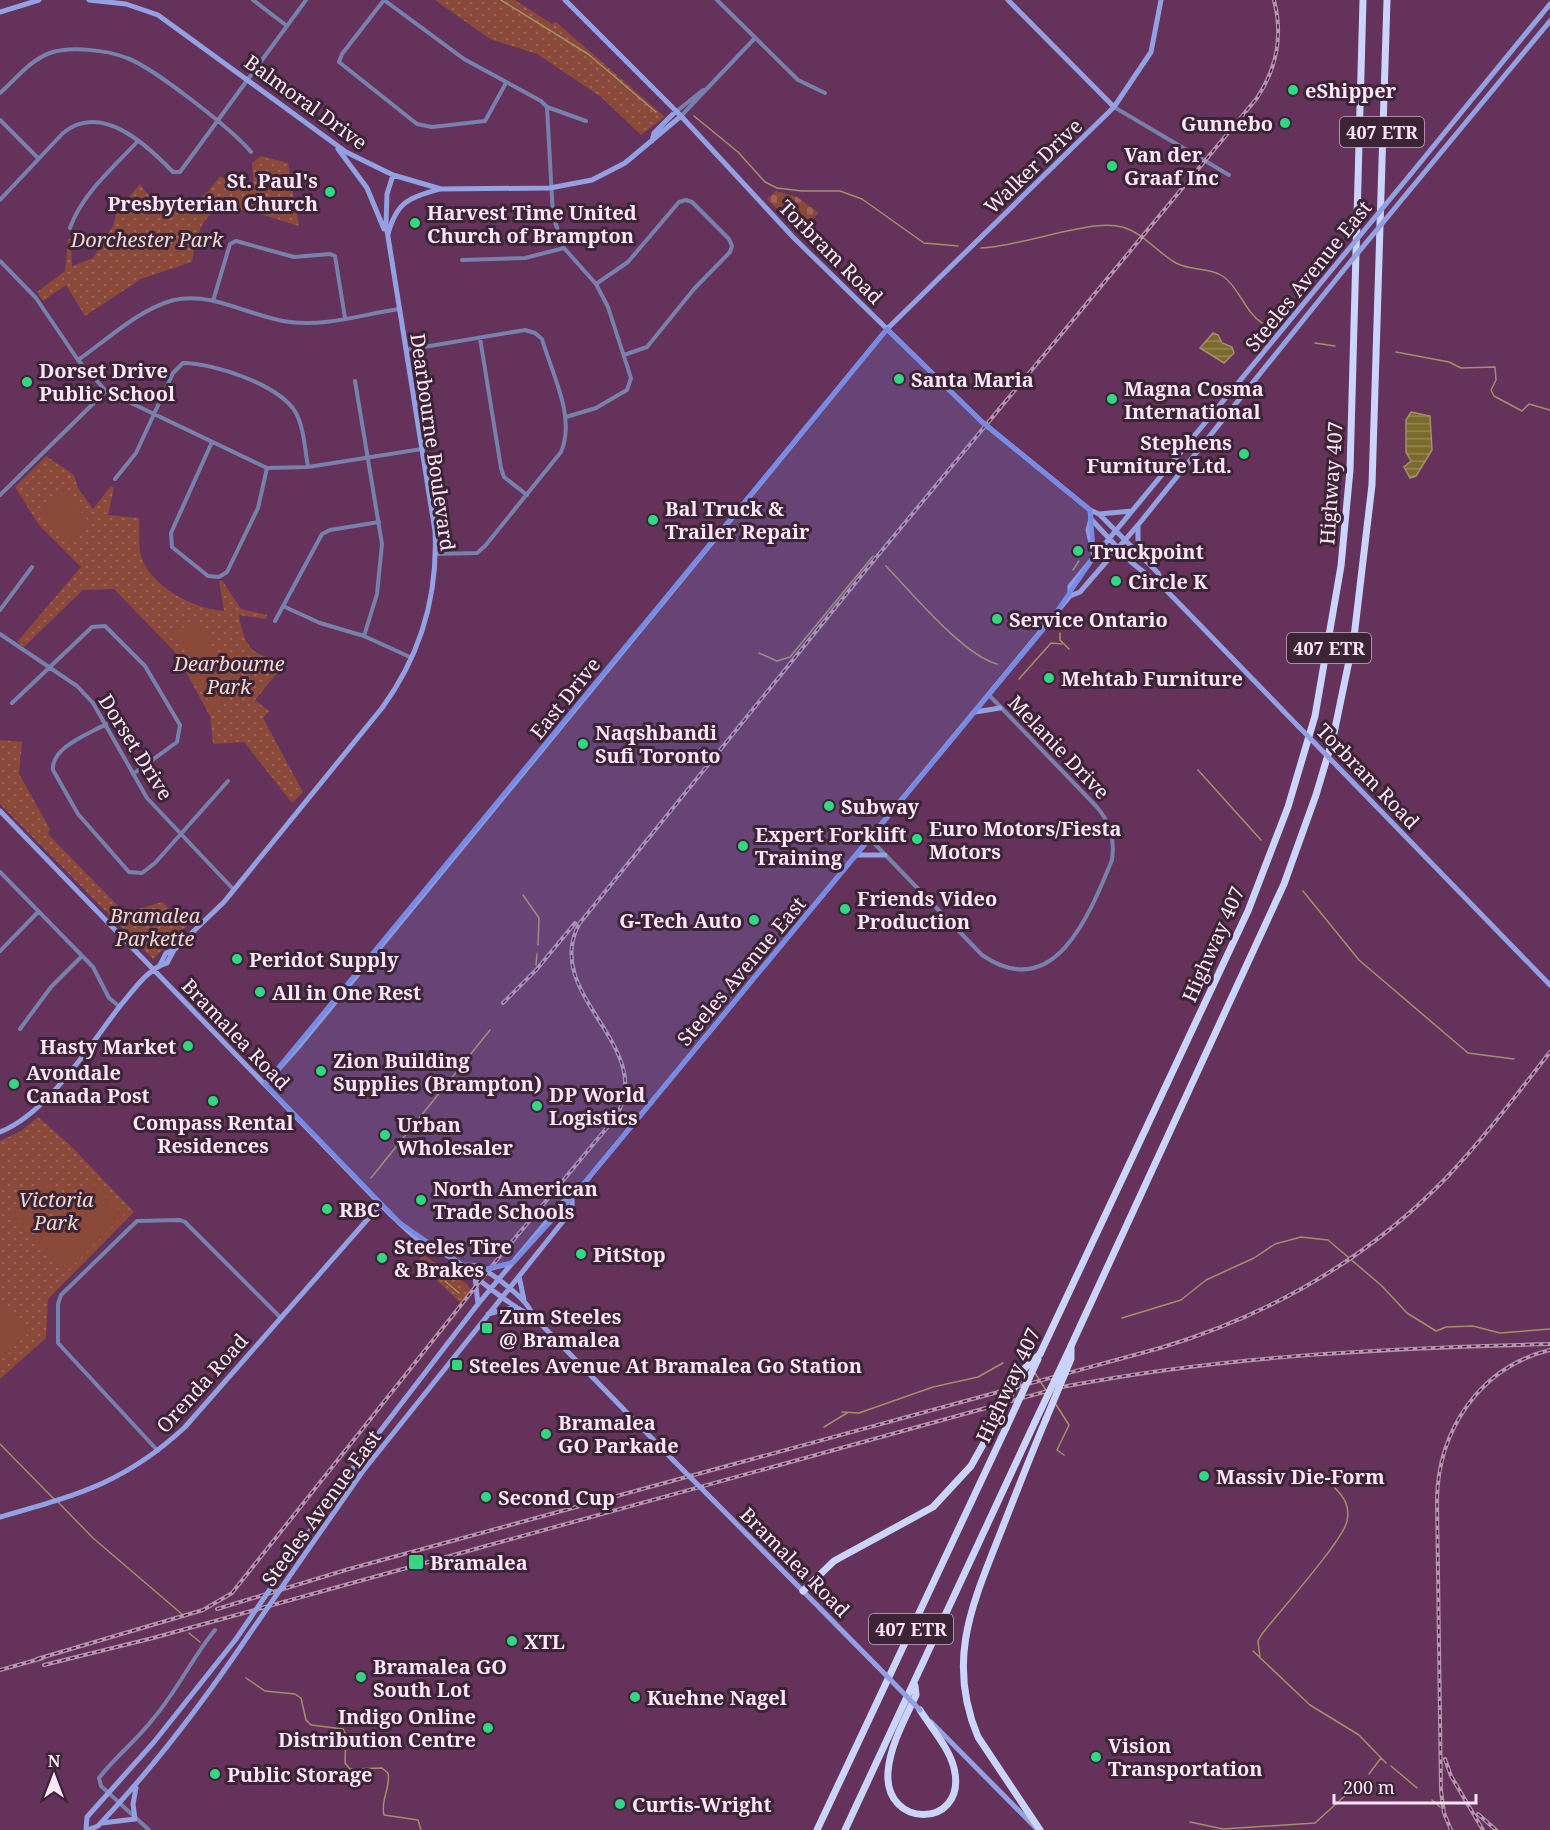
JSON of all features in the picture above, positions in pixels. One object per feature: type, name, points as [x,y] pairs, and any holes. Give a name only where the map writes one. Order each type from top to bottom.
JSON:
[{"type":"highway","name":"Highway 407","points":[[817,1830],[1248,911],[1288,807],[1316,716],[1341,566],[1350,470],[1363,0]]},
{"type":"highway","name":"Highway 407","points":[[845,1830],[1284,884],[1316,795],[1333,738],[1354,637],[1372,485],[1387,0]]},
{"type":"highway","points":[[1387,19],[1392,0]]},
{"type":"highway","points":[[1039,1830],[978,1737],[971,1720],[962,1672],[967,1619],[1071,1359],[1071,1346]]},
{"type":"highway","points":[[803,1591],[842,1556],[933,1507],[971,1466],[1025,1368],[1040,1354]]},
{"type":"highway","points":[[915,1682],[915,1695],[891,1756],[888,1782],[893,1797],[900,1807],[910,1813],[927,1815],[947,1805],[954,1792],[956,1781],[948,1754],[920,1710]]},
{"type":"main road","points":[[0,12],[39,0]]},
{"type":"main road","name":"Balmoral Drive","points":[[89,0],[136,7],[164,18],[359,160],[393,175],[441,189],[550,188],[582,183],[625,164],[651,141],[659,137],[679,114]]},
{"type":"main road","name":"Torbram Road","points":[[566,0],[679,114],[793,237],[986,425],[1090,510],[1099,514],[1158,573],[1164,588]]},
{"type":"main road","points":[[1008,0],[1114,107]]},
{"type":"main road","name":"Walker Drive","points":[[887,329],[1114,107],[1151,52],[1161,0]]},
{"type":"main road","name":"Steeles Avenue East","points":[[1070,596],[1070,586],[1094,556],[1550,4]]},
{"type":"main road","name":"Steeles Avenue East","points":[[572,1198],[572,1210],[363,1471],[185,1728],[101,1823],[86,1830],[87,1817],[154,1742],[236,1639],[355,1465],[478,1304],[564,1202],[572,1198],[1070,596],[1080,592],[1138,525],[1342,272],[1550,21]]},
{"type":"main road","points":[[332,142],[367,188],[387,239]]},
{"type":"main road","name":"Dearbourne Boulevard","points":[[0,1132],[35,1109],[120,1007],[160,965],[166,953],[174,950],[234,890],[382,708],[412,658],[428,613],[435,554],[434,521],[387,239],[386,201],[393,175]]},
{"type":"main road","points":[[387,239],[393,217],[405,202],[441,189]]},
{"type":"main road","name":"East Drive","points":[[265,1084],[300,1045],[887,329]]},
{"type":"main road","points":[[1090,510],[1091,519],[1088,530],[1094,556]]},
{"type":"main road","points":[[1099,514],[1132,512]]},
{"type":"main road","name":"Torbram Road","points":[[1091,519],[1147,577],[1164,588],[1550,985]]},
{"type":"main road","points":[[1138,525],[1140,548],[1148,562]]},
{"type":"main road","points":[[975,712],[1000,708]]},
{"type":"main road","name":"Bramalea Road","points":[[0,811],[381,1204],[423,1243],[461,1265],[524,1314],[532,1315]]},
{"type":"main road","points":[[856,855],[885,855]]},
{"type":"main road","name":"Orenda Road","points":[[0,1517],[111,1482],[159,1451],[185,1427],[381,1204]]},
{"type":"main road","points":[[483,1270],[514,1262]]},
{"type":"main road","name":"Bramalea Road","points":[[461,1265],[475,1265],[524,1300],[531,1307],[532,1315],[1039,1830]]},
{"type":"main road","points":[[519,1276],[524,1300]]},
{"type":"main road","points":[[475,1277],[478,1304]]},
{"type":"main road","points":[[487,1315],[516,1307]]},
{"type":"main road","points":[[355,1465],[363,1471]]},
{"type":"main road","points":[[101,1823],[135,1819],[133,1793],[138,1783]]},
{"type":"street","points":[[253,0],[287,26]]},
{"type":"street","points":[[0,200],[38,158],[71,127],[88,122],[110,124],[177,173],[306,0]]},
{"type":"street","points":[[506,83],[485,121],[432,128],[417,124],[339,62],[342,54],[384,0],[464,59],[506,83],[548,107],[586,121]]},
{"type":"street","points":[[717,0],[798,80],[825,93]]},
{"type":"street","points":[[679,114],[701,96],[704,89],[755,38]]},
{"type":"street","points":[[0,93],[34,62],[50,53],[61,50],[126,57],[146,68],[215,120],[238,138],[251,152]]},
{"type":"street","points":[[548,107],[553,216],[564,248],[596,284],[608,307],[631,378],[627,390],[596,408],[566,417]]},
{"type":"street","points":[[1114,107],[1229,175]]},
{"type":"street","points":[[0,120],[38,158]]},
{"type":"street","points":[[70,228],[74,215],[92,191],[137,142]]},
{"type":"street","points":[[596,284],[628,262],[679,202],[686,200],[693,202],[729,239],[732,246],[730,252],[694,289],[647,347],[624,355]]},
{"type":"street","points":[[213,301],[230,244],[236,242],[294,256],[330,254],[335,256],[345,318]]},
{"type":"street","points":[[462,260],[525,258],[564,248]]},
{"type":"street","points":[[0,261],[40,303],[78,360],[106,391],[267,468],[308,467],[422,449]]},
{"type":"street","points":[[78,360],[146,312],[166,303],[186,299],[213,301],[289,322],[306,323],[399,309]]},
{"type":"street","points":[[406,350],[525,330],[535,333],[542,339],[566,417],[568,436],[561,452],[477,553],[435,554]]},
{"type":"street","points":[[480,338],[501,468],[504,477],[527,495]]},
{"type":"street","points":[[115,479],[136,453],[173,373],[183,363],[193,363],[238,375],[272,390],[293,408],[299,418],[308,467]]},
{"type":"street","points":[[355,381],[379,522],[381,572],[364,636]]},
{"type":"street","points":[[0,495],[106,391]]},
{"type":"street","points":[[212,442],[171,532],[170,540],[176,551],[208,576],[219,577],[227,572],[258,508],[267,468]]},
{"type":"street","points":[[275,621],[285,607],[304,564],[322,534],[330,530],[379,522]]},
{"type":"street","points":[[0,610],[32,567]]},
{"type":"street","points":[[285,607],[320,623],[364,636],[412,658]]},
{"type":"street","points":[[12,703],[97,625],[105,626],[145,666],[181,730],[177,742],[134,774]]},
{"type":"street","name":"Dorset Drive","points":[[0,634],[49,667],[88,698],[106,724],[147,798],[234,890]]},
{"type":"street","name":"Melanie Drive","points":[[870,839],[982,955],[993,963],[1010,968],[1031,969],[1052,961],[1068,946],[1112,860],[1111,830],[1096,806],[989,695]]},
{"type":"street","points":[[106,724],[62,750],[52,763],[53,770],[78,814],[123,866],[135,873],[148,870],[182,836],[228,781]]},
{"type":"street","points":[[0,872],[93,967],[109,998],[120,1007]]},
{"type":"street","points":[[0,951],[38,912]]},
{"type":"street","points":[[20,1029],[51,987],[82,956]]},
{"type":"street","points":[[159,1451],[58,1343],[58,1304],[62,1295],[137,1221],[180,1220],[185,1222],[280,1317]]},
{"type":"street","points":[[149,1830],[100,1786],[99,1778],[152,1721],[178,1687],[199,1650],[215,1630]]},
{"type":"highlighted area","points":[[887,329],[981,421],[1090,510],[1094,557],[1051,620],[572,1198],[514,1262],[483,1270],[461,1265],[400,1223],[265,1084]]},
{"type":"green space","points":[[435,0],[515,0],[552,24],[556,22],[665,117],[641,135],[601,97],[537,54],[490,39]]},
{"type":"green space","name":"Dorchester Park","points":[[261,156],[288,163],[299,226],[252,212],[227,210],[217,212],[208,217],[201,227],[192,262],[141,279],[85,316],[66,285],[43,301],[37,292],[65,271],[68,239],[71,239],[72,266],[93,258],[113,226],[117,211],[140,184],[160,205],[181,208],[202,197],[220,176],[248,191],[254,190],[252,163]]},
{"type":"green space","points":[[776,191],[797,197],[819,213],[800,231],[767,199]]},
{"type":"green space","name":"Dearbourne Park","points":[[46,456],[74,475],[78,488],[93,509],[111,486],[114,488],[108,515],[139,518],[141,556],[146,567],[154,577],[175,594],[200,606],[224,611],[219,581],[222,580],[241,609],[267,615],[266,619],[239,615],[244,637],[253,650],[267,657],[288,660],[255,700],[269,711],[263,718],[303,792],[292,803],[244,742],[213,744],[210,716],[175,652],[114,589],[83,590],[24,647],[17,642],[81,567],[39,525],[15,487]]},
{"type":"green space","points":[[64,493],[92,525],[70,544],[42,512]]},
{"type":"green space","points":[[194,620],[211,643],[190,657],[174,634]]},
{"type":"green space","points":[[211,645],[225,666],[198,684],[184,664]]},
{"type":"green space","points":[[227,668],[241,688],[213,707],[199,687]]},
{"type":"green space","name":"Bramalea Parkette","points":[[0,740],[22,742],[19,774],[50,829],[48,834],[125,913],[162,902],[187,926],[153,959],[0,804]]},
{"type":"green space","name":"Victoria Park","points":[[38,1117],[70,1145],[134,1212],[48,1299],[46,1338],[0,1379],[0,1141],[21,1131]]},
{"type":"green space","points":[[44,1175],[62,1192],[27,1228],[10,1211]]},
{"type":"green space","points":[[91,1182],[124,1215],[68,1270],[35,1237]]},
{"type":"green space","points":[[423,1255],[467,1284],[471,1291],[461,1303],[417,1262]]},
{"type":"green space","points":[[0,1301],[30,1332],[0,1361]]},
{"type":"shaded area","points":[[1213,333],[1218,335],[1222,343],[1232,347],[1234,353],[1224,363],[1200,348]]},
{"type":"shaded area","points":[[1411,412],[1430,416],[1432,450],[1416,476],[1410,478],[1404,467],[1411,461],[1406,452],[1406,420]]},
{"type":"waterway","points":[[501,0],[588,54],[656,112]]},
{"type":"waterway","points":[[694,116],[738,152],[765,182],[777,188],[802,191],[840,191],[862,199],[924,243],[958,246]]},
{"type":"waterway","points":[[981,248],[1092,226],[1122,227],[1136,233],[1176,263],[1224,277],[1230,282],[1251,313],[1262,323]]},
{"type":"waterway","points":[[1315,343],[1335,346]]},
{"type":"waterway","points":[[1396,352],[1449,362],[1461,368],[1495,367],[1496,380],[1491,390],[1494,396],[1522,411],[1529,404],[1550,410]]},
{"type":"waterway","points":[[759,653],[777,661],[790,657],[873,556]]},
{"type":"waterway","points":[[1073,570],[1079,561]]},
{"type":"waterway","points":[[886,566],[954,636],[969,649],[997,664]]},
{"type":"waterway","points":[[1060,633],[1060,640],[1069,649]]},
{"type":"waterway","points":[[1019,679],[1051,643],[1062,644]]},
{"type":"waterway","points":[[1198,770],[1261,840]]},
{"type":"waterway","points":[[1303,891],[1359,960],[1468,1053],[1514,1059]]},
{"type":"waterway","points":[[523,895],[539,918],[538,945]]},
{"type":"waterway","points":[[536,965],[537,954]]},
{"type":"waterway","points":[[371,1178],[490,1030]]},
{"type":"waterway","points":[[1122,1318],[1181,1300],[1206,1280],[1254,1258],[1275,1244],[1301,1237],[1328,1240],[1382,1286],[1407,1313],[1436,1331],[1446,1327],[1473,1326],[1500,1333],[1550,1329]]},
{"type":"waterway","points":[[445,1281],[459,1293]]},
{"type":"waterway","points":[[842,1412],[859,1413],[933,1387],[978,1377],[1003,1363]]},
{"type":"waterway","points":[[1035,1373],[1047,1392]]},
{"type":"waterway","points":[[1055,1403],[1069,1425],[1057,1450],[1064,1455]]},
{"type":"waterway","points":[[824,1427],[847,1413]]},
{"type":"waterway","points":[[0,1444],[54,1499]]},
{"type":"waterway","points":[[1260,1658],[1258,1641],[1262,1634],[1323,1560],[1343,1531],[1348,1516],[1347,1507],[1335,1488]]},
{"type":"waterway","points":[[58,1502],[93,1538],[183,1615]]},
{"type":"waterway","points":[[189,1633],[200,1642]]},
{"type":"waterway","points":[[1253,1651],[1310,1705],[1359,1735],[1386,1763]]},
{"type":"waterway","points":[[246,1678],[265,1691],[295,1694],[301,1698],[306,1720],[311,1725],[343,1729],[346,1735],[345,1763],[350,1769],[382,1768],[388,1773],[383,1804],[384,1815],[418,1820],[421,1830]]},
{"type":"waterway","points":[[1369,1774],[1381,1758]]},
{"type":"waterway","points":[[1391,1766],[1417,1788]]},
{"type":"waterway","points":[[1190,1822],[1223,1829],[1315,1823],[1360,1782]]},
{"type":"waterway","points":[[1432,1800],[1440,1807]]},
{"type":"railway","points":[[37,1659],[203,1610],[232,1593],[496,1261],[615,1118],[625,1092],[623,1068],[613,1044],[575,975],[571,950],[579,924],[865,571],[1257,98],[1274,63],[1278,38],[1274,0]]},
{"type":"railway","points":[[503,1003],[537,969],[575,923]]},
{"type":"railway","points":[[217,1609],[349,1569],[1160,1348],[1240,1319],[1315,1281],[1351,1258],[1417,1206],[1475,1146],[1550,1052]]},
{"type":"railway","points":[[44,1665],[153,1638],[1062,1387],[1122,1376],[1305,1355],[1550,1344]]},
{"type":"railway","points":[[1451,1830],[1444,1813],[1441,1791],[1437,1500],[1439,1474],[1445,1449],[1455,1426],[1468,1405],[1484,1386],[1525,1358],[1550,1350]]},
{"type":"railway","points":[[0,1670],[43,1658]]},
{"type":"railway","points":[[1445,1759],[1451,1776],[1483,1830]]},
{"type":"railway","points":[[1478,1814],[1496,1830]]},
{"type":"place","name":"eShipper","points":[[1293,90]]},
{"type":"place","name":"Gunnebo","points":[[1285,123]]},
{"type":"place","name":"Van der Graaf Inc","points":[[1112,166]]},
{"type":"place","name":"St. Paul's Presbyterian Church","points":[[330,192]]},
{"type":"place","name":"Harvest Time United Church of Brampton","points":[[415,223]]},
{"type":"place","name":"Santa Maria","points":[[899,379]]},
{"type":"place","name":"Dorset Drive Public School","points":[[27,382]]},
{"type":"place","name":"Magna Cosma International","points":[[1112,399]]},
{"type":"place","name":"Stephens Furniture Ltd.","points":[[1244,454]]},
{"type":"place","name":"Bal Truck & Trailer Repair","points":[[653,520]]},
{"type":"place","name":"Truckpoint","points":[[1078,551]]},
{"type":"place","name":"Circle K","points":[[1116,581]]},
{"type":"place","name":"Service Ontario","points":[[997,619]]},
{"type":"place","name":"Mehtab Furniture","points":[[1049,678]]},
{"type":"place","name":"Naqshbandi Sufi Toronto","points":[[583,744]]},
{"type":"place","name":"Subway","points":[[829,806]]},
{"type":"place","name":"Euro Motors/Fiesta Motors","points":[[917,839]]},
{"type":"place","name":"Expert Forklift Training","points":[[743,846]]},
{"type":"place","name":"Friends Video Production","points":[[845,909]]},
{"type":"place","name":"G-Tech Auto","points":[[754,920]]},
{"type":"place","name":"Peridot Supply","points":[[237,959]]},
{"type":"place","name":"All in One Rest","points":[[260,992]]},
{"type":"place","name":"Hasty Market","points":[[188,1046]]},
{"type":"place","name":"Zion Building Supplies (Brampton)","points":[[321,1071]]},
{"type":"place","name":"Avondale Canada Post","points":[[14,1084]]},
{"type":"place","name":"Compass Rental Residences","points":[[213,1101]]},
{"type":"place","name":"DP World Logistics","points":[[537,1106]]},
{"type":"place","name":"Urban Wholesaler","points":[[385,1135]]},
{"type":"place","name":"North American Trade Schools","points":[[421,1200]]},
{"type":"place","name":"RBC","points":[[327,1209]]},
{"type":"place","name":"PitStop","points":[[581,1254]]},
{"type":"place","name":"Steeles Tire & Brakes","points":[[382,1258]]},
{"type":"place","name":"Zum Steeles @ Bramalea","points":[[487,1328]]},
{"type":"place","name":"Steeles Avenue At Bramalea Go Station","points":[[457,1365]]},
{"type":"place","name":"Bramalea GO Parkade","points":[[546,1434]]},
{"type":"place","name":"Massiv Die-Form","points":[[1204,1476]]},
{"type":"place","name":"Second Cup","points":[[486,1497]]},
{"type":"place","name":"Bramalea","points":[[416,1562]]},
{"type":"place","name":"XTL","points":[[512,1641]]},
{"type":"place","name":"Bramalea GO South Lot","points":[[361,1677]]},
{"type":"place","name":"Kuehne Nagel","points":[[635,1697]]},
{"type":"place","name":"Indigo Online Distribution Centre","points":[[488,1728]]},
{"type":"place","name":"Vision Transportation","points":[[1096,1757]]},
{"type":"place","name":"Public Storage","points":[[215,1774]]},
{"type":"place","name":"Curtis-Wright","points":[[620,1804]]}]
